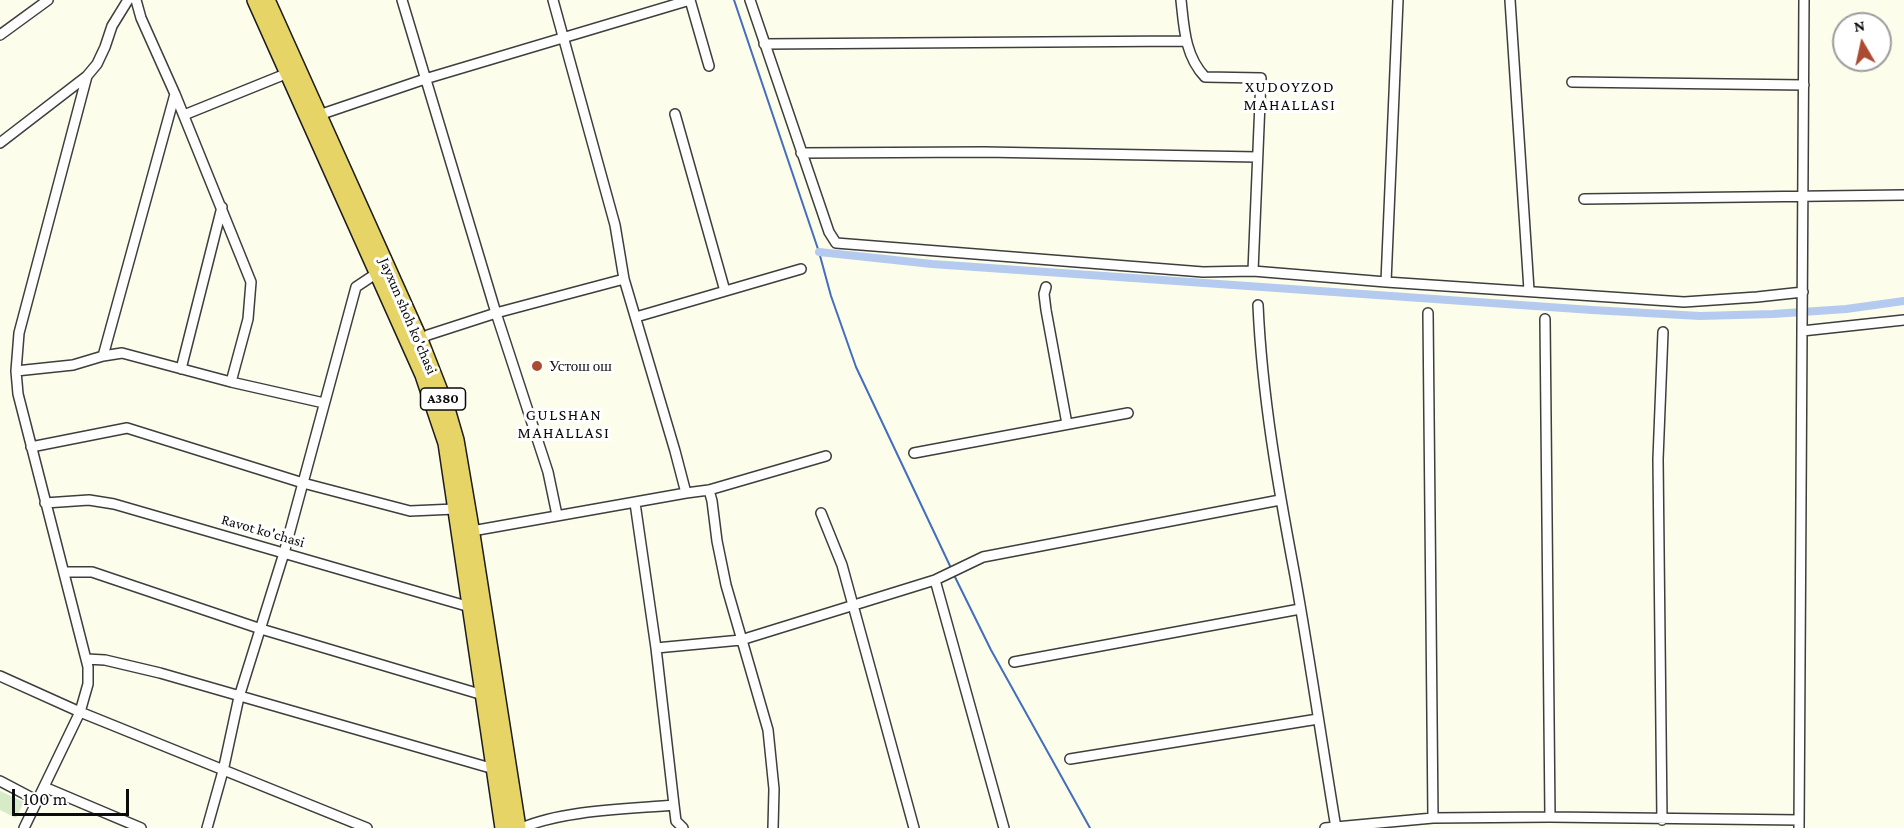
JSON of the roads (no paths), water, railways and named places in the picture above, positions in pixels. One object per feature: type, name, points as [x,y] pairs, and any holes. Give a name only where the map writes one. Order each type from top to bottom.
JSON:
[{"type":"highway","name":"Jayxun shoh ko'chasi","points":[[255,0],[434,402],[446,443],[503,828]]},
{"type":"highway","name":"Jayxun shoh ko'chasi","points":[[267,0],[420,340],[447,409],[456,440],[472,531],[520,828]]},
{"type":"street","points":[[0,35],[48,0]]},
{"type":"street","points":[[0,143],[87,76],[97,64],[112,26],[128,0]]},
{"type":"street","points":[[136,0],[141,18],[175,94],[251,282],[248,319],[231,382]]},
{"type":"street","points":[[402,0],[496,313],[548,472],[557,515]]},
{"type":"street","points":[[553,0],[615,225],[624,279],[686,493]]},
{"type":"street","points":[[319,115],[425,80],[690,0],[709,66]]},
{"type":"street","points":[[750,0],[801,153],[829,232],[836,243],[1203,272],[1253,271],[1684,302],[1803,292]]},
{"type":"street","points":[[1181,0],[1185,41],[1197,69],[1205,77],[1261,78],[1253,271]]},
{"type":"street","points":[[1386,282],[1398,0]]},
{"type":"street","points":[[1510,0],[1529,291]]},
{"type":"street","points":[[1325,828],[1433,818],[1551,817],[1799,824],[1804,0]]},
{"type":"street","points":[[764,44],[1185,41]]},
{"type":"street","points":[[184,116],[288,73]]},
{"type":"street","points":[[24,828],[80,712],[88,684],[86,659],[65,572],[30,447],[18,394],[16,371],[19,333],[25,304],[87,76]]},
{"type":"street","points":[[1572,82],[1804,85]]},
{"type":"street","points":[[103,356],[175,94]]},
{"type":"street","points":[[675,114],[725,291]]},
{"type":"street","points":[[801,153],[984,152],[1257,157]]},
{"type":"street","points":[[1584,199],[1904,195]]},
{"type":"street","points":[[181,369],[222,207]]},
{"type":"street","points":[[636,317],[801,269]]},
{"type":"street","points":[[207,828],[223,771],[239,696],[284,553],[356,287],[377,273]]},
{"type":"street","points":[[420,340],[428,335],[496,313],[624,279]]},
{"type":"street","points":[[1046,287],[1044,294],[1046,310],[1067,424]]},
{"type":"street","points":[[1258,305],[1260,350],[1280,500],[1336,827]]},
{"type":"street","points":[[1428,313],[1433,818]]},
{"type":"street","points":[[1545,319],[1551,817]]},
{"type":"street","points":[[1802,331],[1904,320]]},
{"type":"street","points":[[1662,820],[1658,459],[1663,332]]},
{"type":"street","points":[[16,371],[73,364],[122,353],[231,382],[324,403]]},
{"type":"street","points":[[914,453],[1128,413]]},
{"type":"street","points":[[30,447],[127,428],[303,483],[410,510],[455,509]]},
{"type":"street","points":[[472,531],[708,490],[826,456]]},
{"type":"street","points":[[708,490],[712,501],[726,585],[768,730],[774,789],[773,828]]},
{"type":"street","name":"Ravot ko'chasi","points":[[45,503],[89,500],[114,504],[470,607]]},
{"type":"street","points":[[656,648],[741,640],[935,580],[983,557],[1280,500]]},
{"type":"street","points":[[635,503],[656,648],[676,821],[683,828]]},
{"type":"street","points":[[821,513],[842,565],[914,828]]},
{"type":"street","points":[[65,572],[92,572],[261,629],[483,695]]},
{"type":"street","points":[[935,580],[1004,828]]},
{"type":"street","points":[[1014,662],[1300,609]]},
{"type":"street","points":[[86,659],[105,660],[160,673],[494,770]]},
{"type":"street","points":[[0,676],[80,712],[367,828]]},
{"type":"street","points":[[1070,759],[1318,719]]},
{"type":"street","points":[[0,781],[38,801]]},
{"type":"street","points":[[44,787],[141,828]]},
{"type":"street","points":[[520,828],[560,816],[674,805]]},
{"type":"waterway","points":[[734,0],[856,367],[951,568]]},
{"type":"waterway","points":[[819,252],[932,264],[1700,316],[1846,309],[1904,301]]},
{"type":"waterway","points":[[953,573],[991,650],[1090,828]]},
{"type":"place","name":"Устош ош","points":[[537,366]]},
{"type":"district","name":"XUDOYZOD MAHALLASI","points":[[1290,96]]},
{"type":"district","name":"GULSHAN MAHALLASI","points":[[564,424]]}]
